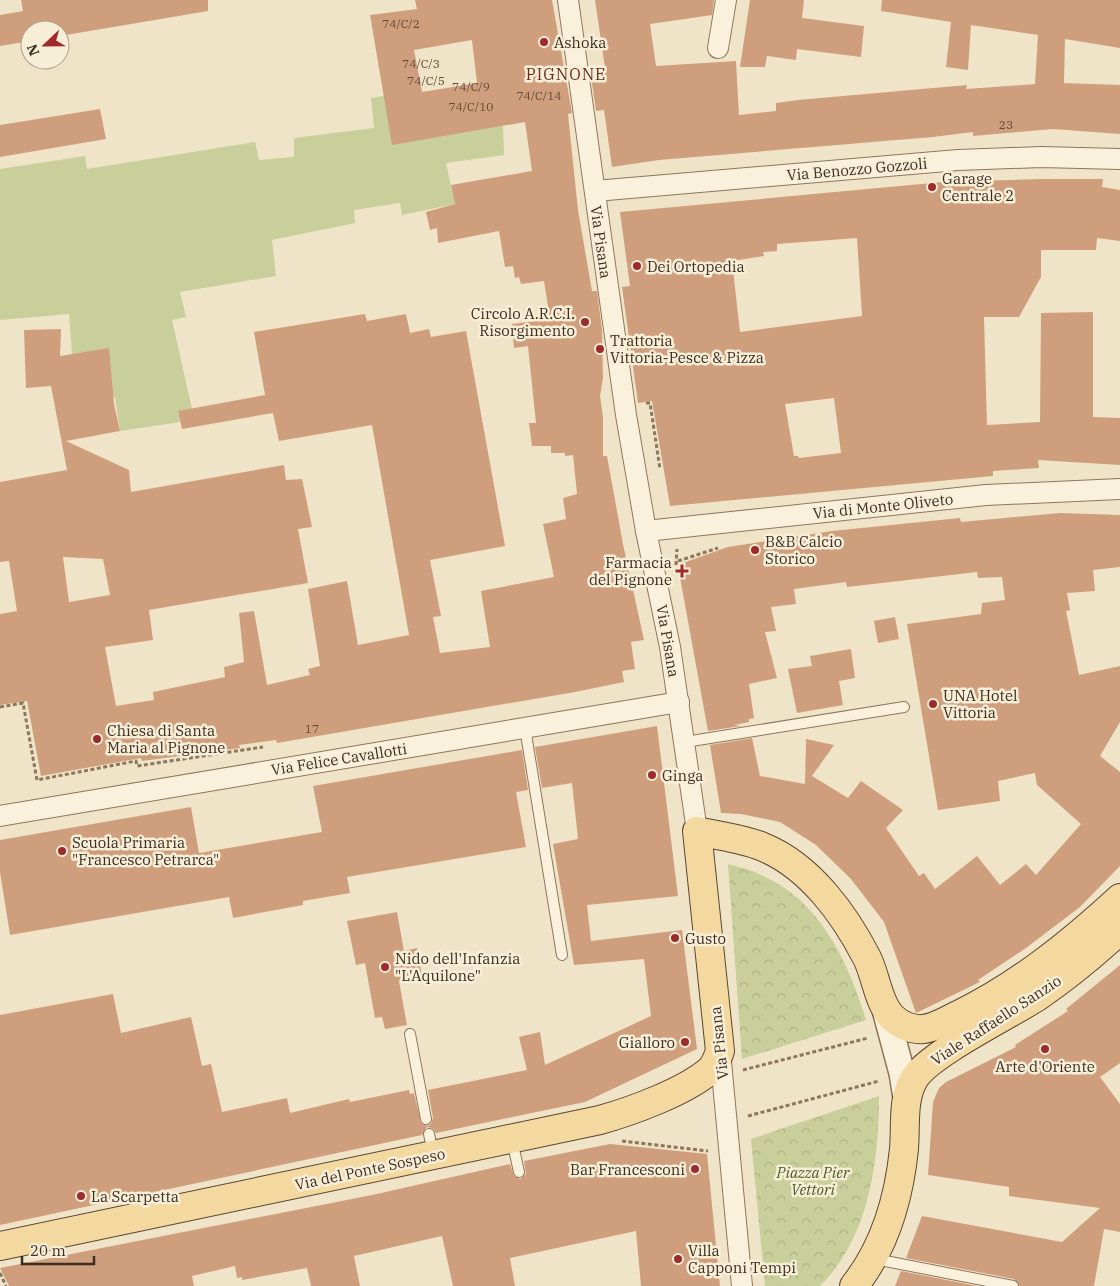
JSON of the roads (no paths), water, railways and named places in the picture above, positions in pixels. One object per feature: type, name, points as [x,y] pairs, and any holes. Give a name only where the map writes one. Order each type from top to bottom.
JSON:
[{"type":"main road","points":[[697,831],[764,847],[789,862],[815,885],[838,910],[858,940],[869,963],[884,1006]]},
{"type":"main road","name":"Via Pisana","points":[[697,831],[720,1051]]},
{"type":"main road","name":"Viale Raffaello Sanzio","points":[[884,1006],[891,1016],[909,1027],[924,1029],[940,1024],[988,999],[1036,968],[1080,934],[1120,898]]},
{"type":"main road","name":"Viale Raffaello Sanzio","points":[[906,1098],[914,1079],[925,1066],[1037,996],[1120,930]]},
{"type":"main road","name":"Via del Ponte Sospeso","points":[[0,1246],[432,1145],[512,1140],[600,1120],[637,1108],[698,1078],[713,1066],[720,1051]]},
{"type":"main road","points":[[854,1286],[883,1237],[897,1193],[904,1148],[906,1098]]},
{"type":"street","name":"Via Pisana","points":[[568,0],[624,405],[646,531],[670,647],[697,831]]},
{"type":"street","points":[[718,48],[726,0]]},
{"type":"street","name":"Via Benozzo Gozzoli","points":[[594,191],[958,160],[1041,157],[1120,159]]},
{"type":"street","name":"Via di Monte Oliveto","points":[[646,531],[986,495],[1120,489]]},
{"type":"street","name":"Via Felice Cavallotti","points":[[0,816],[679,702]]},
{"type":"street","points":[[884,1006],[902,1073],[906,1098]]},
{"type":"street","name":"Via Pisana","points":[[720,1051],[742,1286]]},
{"type":"lane","points":[[685,742],[904,707]]},
{"type":"lane","points":[[525,728],[562,954]]},
{"type":"lane","points":[[410,1034],[426,1119]]},
{"type":"lane","points":[[512,1140],[519,1172]]},
{"type":"lane","points":[[872,1258],[1013,1286]]},
{"type":"place","name":"Ashoka","points":[[544,42]]},
{"type":"place","name":"Garage Centrale 2","points":[[932,187]]},
{"type":"place","name":"Dei Ortopedia","points":[[637,266]]},
{"type":"place","name":"Circolo A.R.C.I. Risorgimento","points":[[585,322]]},
{"type":"place","name":"Trattoria Vittoria-Pesce & Pizza","points":[[600,349]]},
{"type":"place","name":"B&B Calcio Storico","points":[[755,550]]},
{"type":"place","name":"Farmacia del Pignone","points":[[682,571]]},
{"type":"place","name":"UNA Hotel Vittoria","points":[[933,704]]},
{"type":"place","name":"Chiesa di Santa Maria al Pignone","points":[[97,739]]},
{"type":"place","name":"Ginga","points":[[652,775]]},
{"type":"place","name":"Scuola Primaria \"Francesco Petrarca\"","points":[[62,851]]},
{"type":"place","name":"Gusto","points":[[675,938]]},
{"type":"place","name":"Nido dell'Infanzia \"L'Aquilone\"","points":[[385,967]]},
{"type":"place","name":"Gialloro","points":[[685,1042]]},
{"type":"place","name":"Arte d'Oriente","points":[[1045,1049]]},
{"type":"place","name":"Bar Francesconi","points":[[695,1169]]},
{"type":"place","name":"La Scarpetta","points":[[81,1196]]},
{"type":"place","name":"Villa Capponi Tempi","points":[[678,1259]]},
{"type":"district","name":"PIGNONE","points":[[566,74]]},
{"type":"park label","name":"Piazza Pier Vettori","points":[[813,1180]]}]
